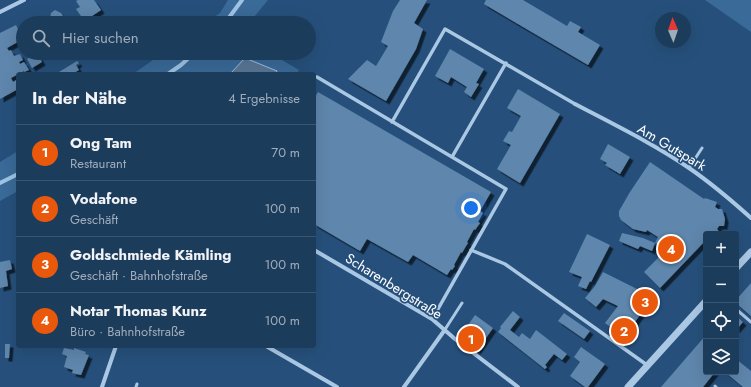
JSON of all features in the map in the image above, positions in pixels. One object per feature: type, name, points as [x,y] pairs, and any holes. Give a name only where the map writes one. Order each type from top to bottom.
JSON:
[{"type":"street","points":[[0,12],[24,0]]},
{"type":"street","points":[[392,122],[445,29],[575,104]]},
{"type":"street","points":[[452,157],[506,63]]},
{"type":"street","points":[[317,77],[506,189],[438,309]]},
{"type":"street","name":"Am Gutspark","points":[[575,104],[672,157],[689,168],[722,192],[751,218]]},
{"type":"street","points":[[471,250],[505,264],[648,366]]},
{"type":"street","name":"Scharenbergstraße","points":[[316,251],[432,319],[444,331],[404,387]]},
{"type":"street","points":[[737,267],[751,252]]},
{"type":"street","points":[[628,387],[704,303]]},
{"type":"street","points":[[444,331],[518,387]]},
{"type":"street","points":[[102,387],[115,348]]},
{"type":"street","points":[[269,348],[337,387]]},
{"type":"lane","points":[[689,168],[702,148]]},
{"type":"lane","points":[[444,331],[462,303]]},
{"type":"lane","points":[[739,312],[751,322]]},
{"type":"shaded area","points":[[228,0],[268,0],[255,16],[216,16],[220,13]]},
{"type":"shaded area","points":[[705,0],[751,0],[751,32]]},
{"type":"shaded area","points":[[153,60],[244,60],[232,72],[136,72]]},
{"type":"shaded area","points":[[243,60],[250,60],[277,71],[277,72],[232,72]]},
{"type":"shaded area","points":[[251,60],[282,60],[299,70],[298,72],[276,71]]},
{"type":"shaded area","points":[[16,152],[16,192],[0,201],[0,162]]},
{"type":"building","points":[[94,0],[101,10],[92,16],[81,16],[76,9],[80,7],[76,1]]},
{"type":"building","points":[[400,0],[427,0],[414,23],[423,29],[416,49],[386,101],[348,79],[367,60],[376,66],[388,46],[381,42],[393,11]]},
{"type":"building","points":[[486,0],[523,0],[567,26],[570,21],[581,27],[578,32],[600,45],[588,65],[484,4]]},
{"type":"building","points":[[55,10],[61,13],[63,16],[50,16],[51,13]]},
{"type":"building","points":[[16,25],[16,43],[7,48],[9,51],[11,50],[14,56],[16,55],[16,60],[23,60],[19,62],[20,64],[24,62],[29,70],[24,72],[16,72],[16,75],[11,78],[13,82],[16,80],[16,90],[0,99],[0,33]]},
{"type":"building","points":[[450,49],[484,69],[476,83],[479,84],[471,97],[464,92],[467,87],[451,77],[448,83],[435,76]]},
{"type":"building","points":[[28,60],[41,60],[42,62],[32,68]]},
{"type":"building","points":[[77,61],[79,63],[76,65],[79,70],[76,72],[59,72]]},
{"type":"building","points":[[518,89],[560,114],[520,183],[497,169],[511,145],[503,141],[509,131],[512,132],[521,116],[507,108]]},
{"type":"building","points":[[318,92],[491,192],[480,211],[483,213],[478,222],[480,223],[475,230],[474,229],[467,242],[468,243],[454,265],[455,266],[447,275],[413,255],[408,262],[367,239],[360,251],[316,225],[316,96]]},
{"type":"building","points":[[608,144],[630,157],[620,174],[605,165],[607,163],[600,159]]},
{"type":"building","points":[[650,162],[704,199],[717,202],[715,207],[722,209],[725,219],[724,226],[719,226],[717,229],[718,231],[703,231],[703,243],[660,288],[644,272],[664,252],[666,248],[655,243],[658,237],[647,230],[646,232],[633,229],[621,220],[619,216],[619,211]]},
{"type":"building","points":[[622,233],[643,238],[655,243],[652,251],[640,246],[638,249],[619,241]]},
{"type":"building","points":[[587,234],[610,245],[586,289],[578,286],[582,277],[569,272]]},
{"type":"building","points":[[10,260],[12,269],[6,271],[8,286],[0,288],[0,262]]},
{"type":"building","points":[[603,272],[653,297],[624,337],[605,323],[618,306],[603,299],[596,307],[585,298],[595,286]]},
{"type":"building","points":[[751,283],[751,316],[739,306],[739,297]]},
{"type":"building","points":[[513,311],[520,317],[510,330],[519,337],[522,333],[530,339],[536,330],[567,354],[562,360],[554,354],[545,365],[547,367],[545,369],[498,332],[501,328],[500,327]]},
{"type":"building","points":[[564,313],[590,331],[584,339],[558,321]]},
{"type":"building","points":[[475,315],[493,328],[477,351],[459,338]]},
{"type":"building","points":[[739,319],[743,322],[739,327]]},
{"type":"building","points":[[703,338],[703,375],[713,375],[703,387],[661,387]]},
{"type":"building","points":[[5,344],[10,344],[9,358],[5,358]]},
{"type":"building","points":[[581,347],[605,364],[588,387],[585,387],[570,376],[580,362],[574,357]]},
{"type":"building","points":[[64,348],[74,350],[74,348],[86,352],[85,354],[89,355],[81,375],[72,373],[73,370],[64,367],[67,356],[62,354]]},
{"type":"building","points":[[739,361],[751,371],[751,387],[743,387],[729,375],[739,375]]},
{"type":"waterway","points":[[230,16],[242,0]]},
{"type":"waterway","points":[[171,72],[186,60]]},
{"type":"waterway","points":[[0,183],[16,175]]},
{"type":"place","name":"Notar Thomas Kunz","points":[[671,249]]},
{"type":"place","name":"Goldschmiede Kämling","points":[[645,302]]},
{"type":"place","name":"Vodafone","points":[[624,331]]},
{"type":"place","name":"Ong Tam","points":[[471,339]]}]
